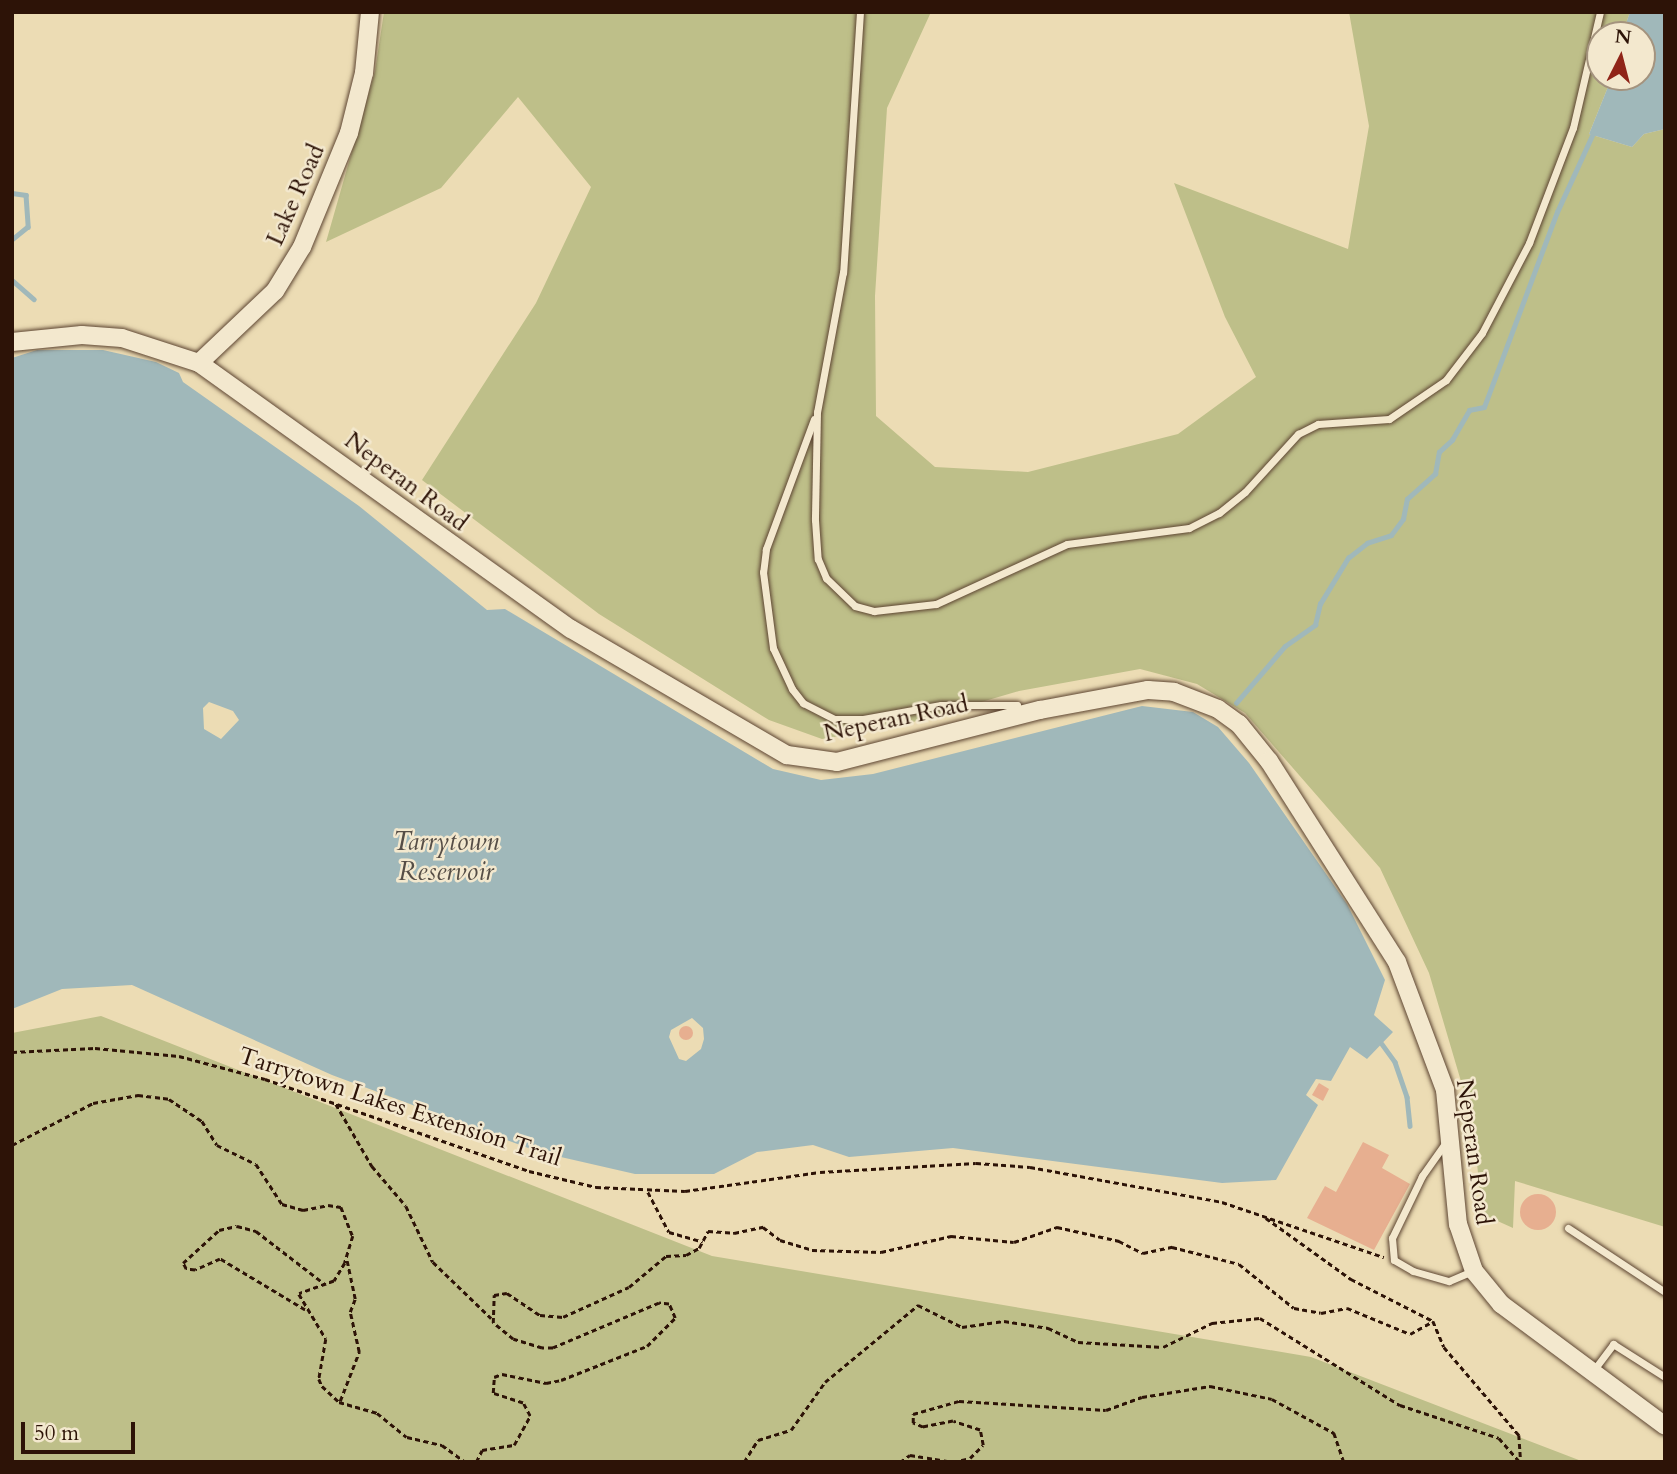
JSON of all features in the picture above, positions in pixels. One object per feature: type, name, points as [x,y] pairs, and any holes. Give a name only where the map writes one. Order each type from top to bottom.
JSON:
[{"type":"street","name":"Lake Road","points":[[199,363],[275,291],[302,247],[349,133],[364,73],[370,12]]},
{"type":"street","name":"Neperan Road","points":[[12,342],[71,335],[122,338],[199,363],[570,629],[788,755],[837,762],[1020,715],[1148,690],[1196,698],[1238,724],[1269,761],[1397,962],[1445,1090],[1458,1224],[1474,1271],[1501,1304],[1665,1426]]},
{"type":"lane","points":[[860,12],[843,272],[817,412],[766,549],[763,572],[773,648],[792,688],[803,703],[835,719],[863,719],[941,705],[987,704],[1017,705],[1020,715]]},
{"type":"lane","points":[[817,412],[818,559],[826,578],[841,595],[855,606],[874,611],[936,604],[1067,544],[1189,528],[1219,513],[1298,434],[1318,424],[1389,419],[1446,380],[1461,362],[1482,333],[1529,243],[1555,180],[1573,128],[1600,12]]},
{"type":"lane","points":[[1450,1136],[1422,1176],[1392,1238],[1394,1259],[1413,1271],[1449,1281],[1474,1271]]},
{"type":"lane","points":[[1568,1228],[1665,1292]]},
{"type":"lane","points":[[1593,1372],[1613,1344],[1665,1377]]},
{"type":"path","name":"Tarrytown Lakes Extension Trail","points":[[12,1052],[95,1048],[179,1056],[336,1103],[529,1171],[596,1187],[647,1190],[724,1188],[820,1172],[976,1163],[1030,1167],[1222,1202],[1394,1259]]},
{"type":"path","points":[[12,1145],[93,1103],[138,1095],[169,1099],[202,1121],[217,1145],[256,1164],[282,1203],[303,1210],[328,1205],[341,1208],[352,1230],[347,1258],[334,1281],[299,1294],[326,1339],[319,1379],[340,1402],[377,1413],[407,1437],[442,1446],[465,1462]]},
{"type":"path","points":[[336,1103],[372,1166],[406,1206],[433,1262],[513,1339],[553,1348],[650,1305],[669,1304],[675,1311],[675,1318],[657,1339],[606,1364],[546,1383],[517,1376],[494,1377],[493,1393],[523,1403],[530,1416],[514,1446],[482,1450],[475,1462]]},
{"type":"path","points":[[647,1190],[669,1232],[703,1242]]},
{"type":"path","points":[[1263,1216],[1351,1279],[1433,1321],[1444,1347],[1519,1434],[1520,1462]]},
{"type":"path","points":[[311,1314],[220,1259],[195,1270],[186,1269],[183,1263],[219,1230],[237,1226],[256,1231],[326,1285]]},
{"type":"path","points":[[491,1318],[494,1295],[502,1293],[516,1296],[540,1315],[563,1317],[629,1287],[666,1256],[686,1255],[703,1242],[708,1231],[734,1233],[763,1227],[780,1240],[813,1250],[881,1252],[951,1236],[1014,1241],[1057,1227],[1119,1241],[1143,1253],[1172,1247],[1239,1264],[1294,1308],[1321,1313],[1347,1308],[1410,1334],[1433,1321]]},
{"type":"path","points":[[340,1402],[359,1352],[350,1312],[355,1299],[347,1258]]},
{"type":"path","points":[[744,1462],[758,1440],[791,1430],[825,1382],[918,1305],[962,1327],[1004,1321],[1048,1328],[1077,1342],[1163,1347],[1212,1323],[1260,1318],[1400,1405],[1499,1438],[1520,1462]]},
{"type":"path","points":[[900,1462],[910,1455],[953,1462],[970,1458],[983,1445],[980,1430],[953,1421],[923,1427],[913,1423],[913,1414],[960,1401],[1106,1410],[1142,1397],[1210,1386],[1272,1399],[1334,1433],[1344,1462]]},
{"type":"green space","points":[[384,12],[931,12],[887,108],[875,296],[876,416],[935,467],[1028,472],[1178,434],[1256,377],[1225,317],[1174,183],[1348,249],[1369,126],[1349,12],[1630,12],[1627,21],[1586,21],[1586,91],[1606,91],[1589,134],[1632,147],[1644,134],[1665,129],[1665,1227],[1515,1181],[1513,1228],[1482,1214],[1473,1122],[1429,973],[1380,868],[1245,713],[1197,684],[1140,669],[1019,691],[896,727],[822,739],[769,720],[599,614],[422,480],[536,303],[591,187],[518,97],[441,188],[326,242],[375,71]]},
{"type":"green space","points":[[101,1016],[712,1256],[1311,1357],[1584,1462],[12,1462],[12,1033]]},
{"type":"water","points":[[1630,12],[1665,12],[1665,129],[1644,134],[1632,147],[1589,134],[1606,91],[1656,91],[1656,21],[1627,21]]},
{"type":"water","name":"Tarrytown Reservoir","points":[[37,350],[103,350],[156,362],[179,373],[183,382],[359,506],[487,610],[505,609],[773,769],[821,780],[873,774],[1142,706],[1193,712],[1218,727],[1249,763],[1347,904],[1385,980],[1374,1015],[1393,1032],[1367,1059],[1350,1047],[1331,1081],[1316,1079],[1306,1095],[1318,1105],[1276,1180],[1222,1183],[953,1148],[849,1157],[813,1145],[757,1152],[714,1174],[635,1174],[539,1152],[332,1075],[132,985],[62,989],[12,1009],[12,358]],"holes":[[[209,702],[233,711],[239,720],[221,739],[204,729],[203,708]],[[692,1018],[703,1028],[704,1039],[701,1049],[686,1061],[679,1059],[669,1037],[671,1030]]]},
{"type":"building","points":[[686,1026],[691,1028],[691,1038],[686,1040],[681,1038],[679,1033],[681,1028]]},
{"type":"building","points":[[1319,1083],[1329,1089],[1323,1101],[1312,1095]]},
{"type":"building","points":[[1363,1142],[1389,1155],[1382,1168],[1410,1184],[1374,1250],[1307,1218],[1325,1186],[1336,1192]]},
{"type":"building","points":[[1538,1194],[1551,1199],[1556,1212],[1551,1225],[1538,1230],[1525,1225],[1520,1212],[1525,1199]]},
{"type":"waterway","points":[[1236,703],[1285,646],[1315,625],[1320,604],[1348,558],[1367,543],[1391,535],[1403,519],[1407,499],[1435,474],[1439,452],[1452,440],[1469,410],[1484,407],[1557,212],[1594,131]]},
{"type":"waterway","points":[[12,193],[26,195],[28,227],[12,240]]},
{"type":"waterway","points":[[12,280],[34,299]]},
{"type":"waterway","points":[[1382,1044],[1395,1062],[1407,1097],[1410,1126]]}]
